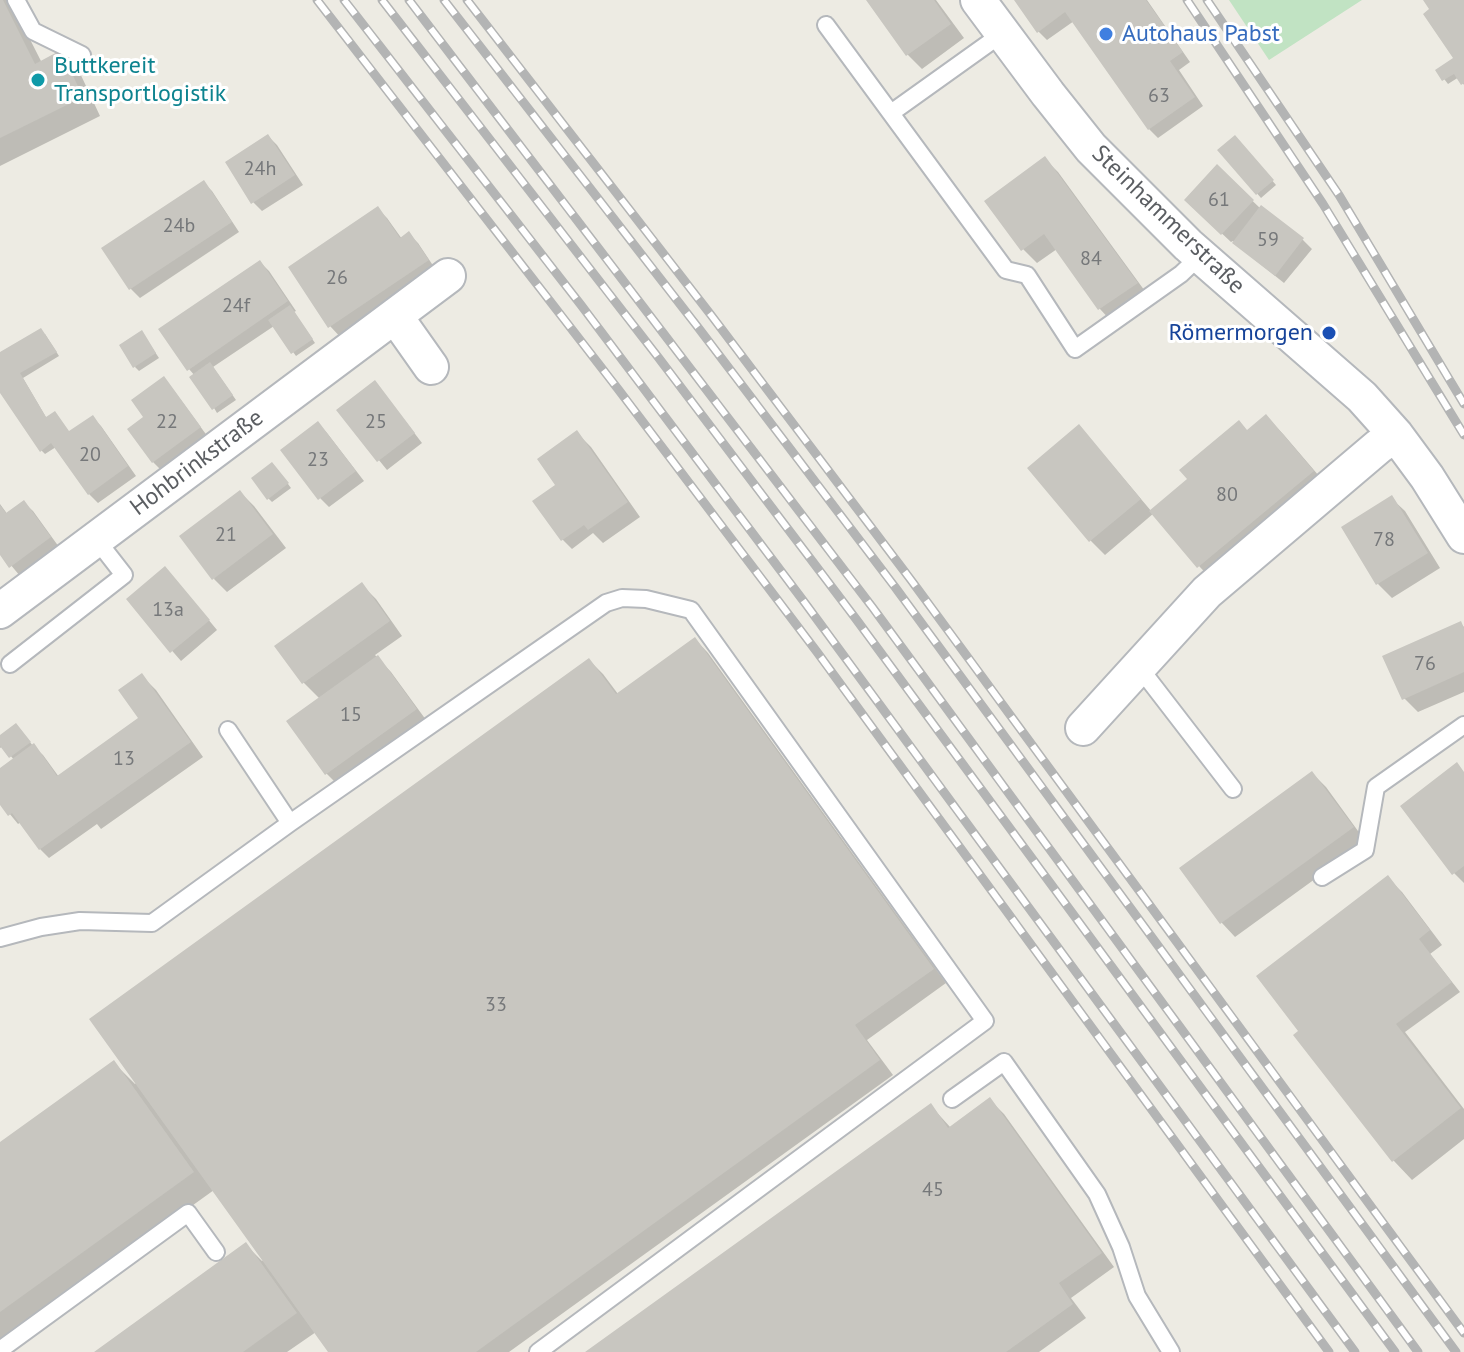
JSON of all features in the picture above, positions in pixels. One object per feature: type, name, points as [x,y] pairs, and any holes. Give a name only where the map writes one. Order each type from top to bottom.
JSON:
[{"type":"street","name":"Steinhammerstraße","points":[[981,1],[1091,148],[1155,214],[1362,397],[1396,435],[1427,477],[1464,536]]},
{"type":"street","name":"Hohbrinkstraße","points":[[0,611],[448,276]]},
{"type":"street","points":[[395,316],[431,367]]},
{"type":"street","points":[[1083,728],[1207,592],[1379,446],[1396,435]]},
{"type":"lane","points":[[16,0],[33,31],[82,55]]},
{"type":"lane","points":[[826,25],[1006,270],[1027,275],[1075,349],[1181,274],[1201,255]]},
{"type":"lane","points":[[891,113],[1003,33]]},
{"type":"lane","points":[[10,664],[124,575],[96,539]]},
{"type":"lane","points":[[0,938],[80,921],[152,923],[606,603],[622,598],[646,599],[691,610],[985,1021],[538,1352]]},
{"type":"lane","points":[[1139,667],[1233,789]]},
{"type":"lane","points":[[1322,877],[1365,850],[1376,787],[1464,725]]},
{"type":"lane","points":[[228,730],[290,823]]},
{"type":"lane","points":[[952,1099],[1004,1062],[1097,1194],[1121,1247],[1137,1296],[1171,1352]]},
{"type":"lane","points":[[0,1350],[188,1213],[216,1252]]},
{"type":"green space","points":[[1229,0],[1362,0],[1269,60]]},
{"type":"building","name":"Buttkereit Transportlogistik","points":[[0,0],[3,0],[35,64],[61,50],[83,97],[0,138]]},
{"type":"building","points":[[866,0],[934,0],[951,24],[906,56]]},
{"type":"building","points":[[1014,0],[1146,0],[1183,52],[1170,61],[1195,97],[1148,130],[1065,12],[1037,33]]},
{"type":"building","points":[[1423,0],[1464,0],[1464,83],[1461,85],[1454,74],[1442,81],[1435,70],[1453,58],[1423,14],[1429,9]]},
{"type":"building","points":[[268,134],[295,175],[251,204],[225,162]]},
{"type":"building","points":[[1235,135],[1274,180],[1256,195],[1217,150]]},
{"type":"building","points":[[1045,156],[1138,283],[1098,310],[1044,234],[1021,251],[984,201]]},
{"type":"building","points":[[1217,164],[1254,200],[1221,235],[1184,200]]},
{"type":"building","points":[[204,180],[232,222],[129,290],[101,248]]},
{"type":"building","points":[[1261,205],[1304,238],[1275,276],[1232,243]]},
{"type":"building","points":[[378,206],[400,238],[409,231],[429,260],[328,328],[288,267]]},
{"type":"building","points":[[260,260],[288,301],[187,371],[158,329]]},
{"type":"building","points":[[290,305],[313,339],[291,354],[268,320]]},
{"type":"building","points":[[41,328],[57,352],[20,373],[46,417],[55,411],[69,431],[93,415],[128,466],[88,495],[51,443],[40,452],[0,393],[0,352]]},
{"type":"building","points":[[142,330],[156,353],[133,368],[119,345]]},
{"type":"building","points":[[210,362],[233,395],[212,410],[189,377]]},
{"type":"building","points":[[164,376],[201,427],[152,463],[127,429],[143,417],[131,400]]},
{"type":"building","points":[[375,380],[415,433],[377,462],[336,410]]},
{"type":"building","points":[[1266,414],[1314,471],[1197,568],[1149,511],[1187,479],[1179,470],[1239,420],[1247,430]]},
{"type":"building","points":[[318,421],[356,471],[318,500],[280,450]]},
{"type":"building","points":[[1079,424],[1141,499],[1089,542],[1027,468]]},
{"type":"building","points":[[577,430],[628,502],[588,530],[584,525],[561,541],[532,501],[555,485],[537,459]]},
{"type":"building","points":[[272,462],[289,483],[267,500],[251,478]]},
{"type":"building","points":[[240,490],[273,534],[212,580],[179,536]]},
{"type":"building","points":[[1392,495],[1428,553],[1376,585],[1341,527]]},
{"type":"building","points":[[24,500],[51,537],[9,568],[0,555],[0,505],[6,513]]},
{"type":"building","points":[[165,566],[210,620],[170,653],[126,599]]},
{"type":"building","points":[[362,582],[390,621],[302,684],[274,646]]},
{"type":"building","points":[[1461,621],[1464,628],[1464,672],[1402,700],[1382,656]]},
{"type":"building","points":[[695,637],[934,969],[855,1025],[880,1060],[476,1352],[328,1352],[89,1019],[589,658],[616,694]]},
{"type":"building","points":[[378,655],[417,709],[325,775],[286,721]]},
{"type":"building","points":[[142,673],[191,742],[39,850],[12,813],[8,816],[0,805],[0,768],[34,743],[57,776],[138,718],[118,690]]},
{"type":"building","points":[[16,723],[31,742],[9,758],[0,746],[0,735]]},
{"type":"building","points":[[1457,762],[1464,772],[1464,866],[1452,875],[1400,806]]},
{"type":"building","points":[[1312,771],[1354,827],[1220,924],[1179,868]]},
{"type":"building","points":[[1388,875],[1430,930],[1419,939],[1452,982],[1396,1024],[1461,1108],[1392,1162],[1293,1035],[1298,1031],[1256,976]]},
{"type":"building","points":[[114,1060],[194,1172],[0,1312],[0,1142]]},
{"type":"building","points":[[990,1097],[1102,1253],[1059,1283],[1073,1304],[1006,1352],[585,1352],[931,1103],[948,1128]]},
{"type":"building","points":[[246,1242],[297,1313],[243,1352],[94,1352]]},
{"type":"railway","points":[[317,0],[817,652],[1329,1352]]},
{"type":"railway","points":[[344,0],[581,305],[805,603],[1355,1352]]},
{"type":"railway","points":[[382,0],[856,619],[1395,1352]]},
{"type":"railway","points":[[409,0],[873,608],[1418,1352]]},
{"type":"railway","points":[[444,0],[895,587],[1456,1352]]},
{"type":"railway","points":[[467,0],[911,580],[1464,1333]]},
{"type":"railway","points":[[1187,0],[1323,204],[1464,435]]},
{"type":"railway","points":[[1207,0],[1339,195],[1464,404]]},
{"type":"place","name":"Autohaus Pabst","points":[[1106,34]]},
{"type":"place","name":"Buttkereit Transportlogistik","points":[[38,80]]},
{"type":"place","name":"Römermorgen","points":[[1329,333]]}]
